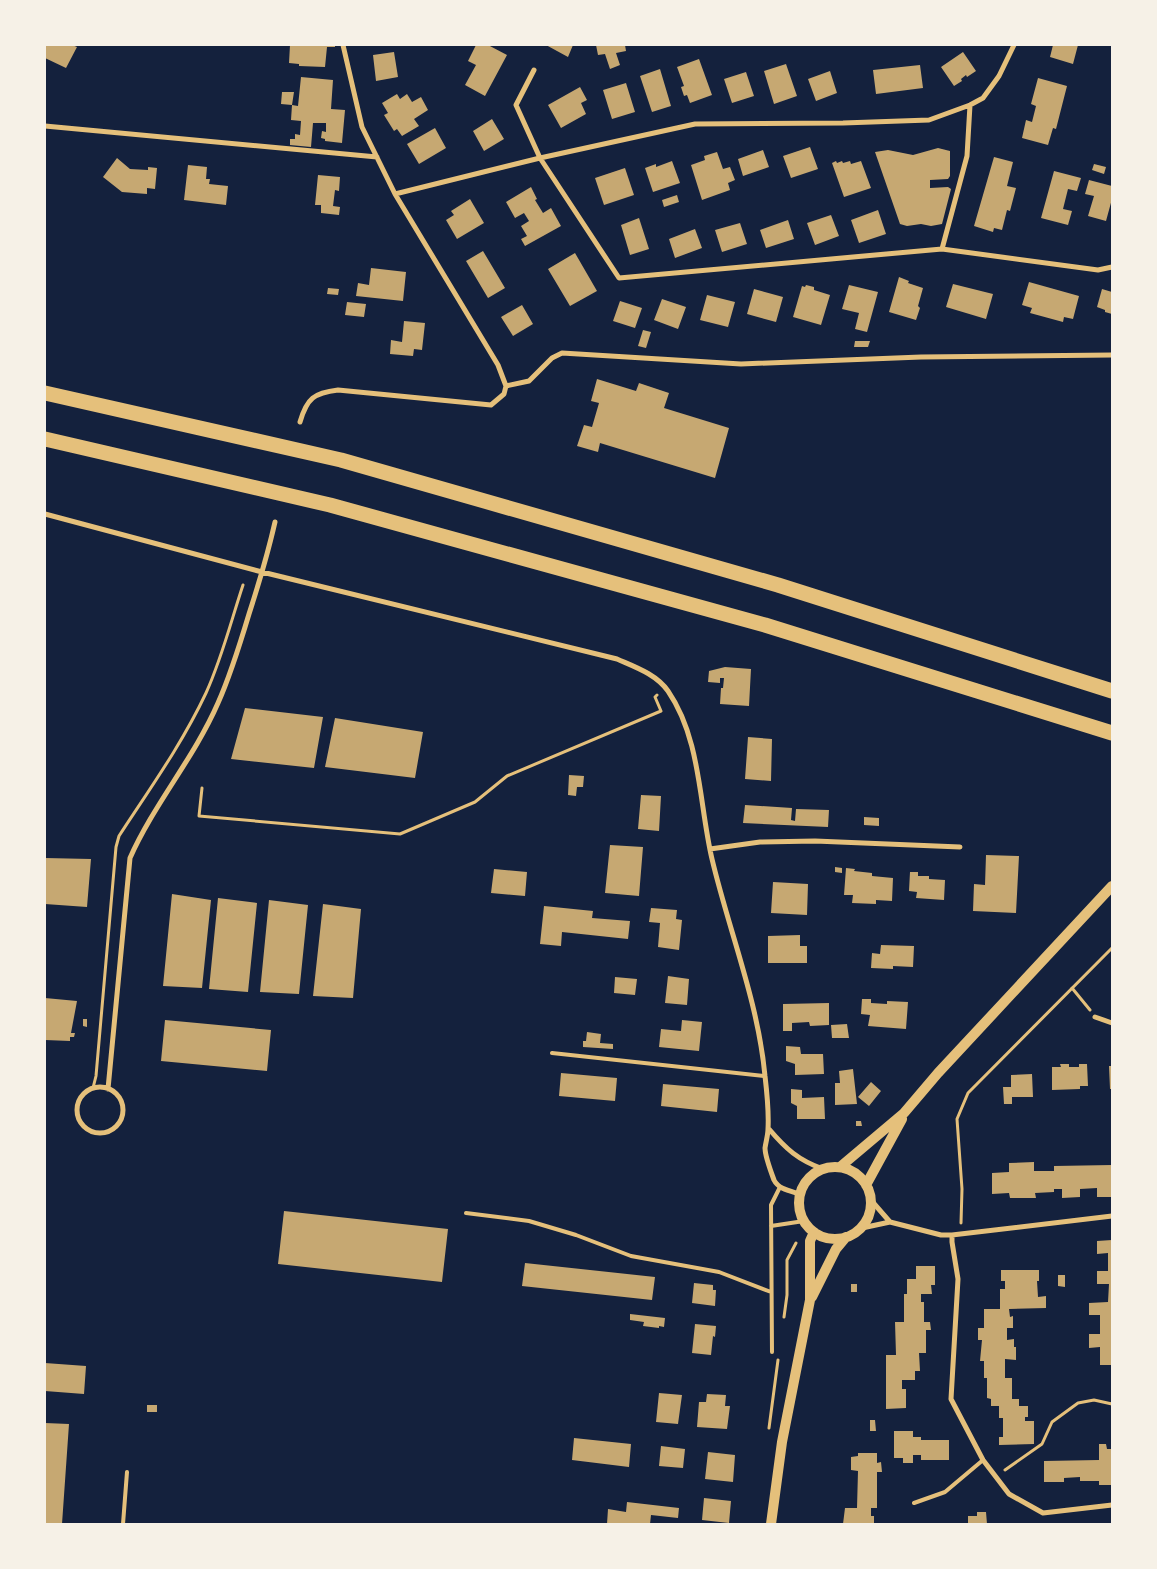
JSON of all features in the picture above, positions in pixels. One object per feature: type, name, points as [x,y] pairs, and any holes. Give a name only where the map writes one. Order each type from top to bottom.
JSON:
[{"type":"highway","points":[[45,393],[341,460],[778,585],[1112,691]]},
{"type":"highway","points":[[45,439],[330,505],[765,624],[1112,734]]},
{"type":"main road","points":[[840,1167],[904,1113],[938,1073],[1112,886]]},
{"type":"main road","points":[[866,1185],[904,1113]]},
{"type":"main road","points":[[810,1300],[836,1249],[846,1237],[862,1228],[867,1218],[870,1199],[866,1185],[855,1174],[840,1167],[823,1169],[808,1178],[800,1194],[799,1203],[804,1221],[814,1232],[828,1238],[846,1237]]},
{"type":"main road","points":[[771,1524],[782,1442],[810,1300],[810,1241],[814,1232]]},
{"type":"street","points":[[300,422],[309,400],[323,392],[338,390],[491,405],[504,394],[506,386],[498,365],[395,194],[376,157],[362,127],[342,45]]},
{"type":"street","points":[[395,194],[540,158],[695,124],[843,123],[929,120],[982,98],[998,76],[1014,45]]},
{"type":"street","points":[[534,70],[516,105],[540,158],[620,278],[942,249],[1098,270],[1112,268]]},
{"type":"street","points":[[942,249],[967,156],[970,104]]},
{"type":"street","points":[[45,126],[376,157]]},
{"type":"street","points":[[506,386],[529,381],[540,368],[552,358],[562,353],[741,364],[921,357],[1112,355]]},
{"type":"street","points":[[45,514],[262,572],[617,659],[652,675],[665,687],[681,714],[692,748],[710,849],[726,916],[754,1008],[765,1076],[768,1129],[765,1150],[775,1181],[780,1187],[800,1194]]},
{"type":"street","points":[[108,1089],[130,858],[140,836],[188,758],[218,704],[235,662],[268,553],[275,522]]},
{"type":"street","points":[[710,849],[760,842],[815,841],[960,847]]},
{"type":"street","points":[[1095,1016],[1112,1023]]},
{"type":"street","points":[[93,1088],[108,1089],[120,1098],[122,1106],[120,1121],[109,1132],[102,1134],[94,1133],[87,1130],[78,1118],[77,1103],[81,1096],[93,1088]]},
{"type":"street","points":[[768,1129],[793,1154],[823,1169]]},
{"type":"street","points":[[870,1199],[890,1222]]},
{"type":"street","points":[[862,1228],[890,1222],[941,1235],[952,1235],[1112,1216]]},
{"type":"street","points":[[952,1235],[958,1279],[951,1399],[984,1460],[1009,1494],[1043,1513],[1112,1505]]},
{"type":"lane","points":[[552,1053],[765,1076]]},
{"type":"lane","points":[[772,1352],[771,1205],[780,1187]]},
{"type":"lane","points":[[466,1213],[529,1221],[576,1235],[631,1256],[719,1272],[771,1292]]},
{"type":"lane","points":[[771,1226],[804,1221]]},
{"type":"lane","points":[[914,1502],[945,1492],[984,1460]]},
{"type":"lane","points":[[123,1524],[127,1472]]},
{"type":"path","points":[[202,788],[199,816],[400,834],[475,802],[507,776],[661,711],[655,697],[665,687]]},
{"type":"path","points":[[952,1235],[962,1222],[962,1189],[957,1119],[968,1093],[1112,948]]},
{"type":"path","points":[[1072,988],[1095,1016]]},
{"type":"path","points":[[996,1476],[1042,1444],[1052,1422],[1078,1403],[1094,1400],[1112,1404]]},
{"type":"building","points":[[45,45],[72,45],[77,47],[66,68],[45,58]]},
{"type":"building","points":[[290,45],[335,45],[335,47],[327,47],[325,67],[299,66],[299,64],[289,63]]},
{"type":"building","points":[[476,45],[488,45],[507,55],[485,96],[465,85],[476,65],[468,61]]},
{"type":"building","points":[[546,45],[573,45],[568,57]]},
{"type":"building","points":[[596,45],[625,45],[626,51],[616,53],[620,65],[610,69],[605,54],[598,55]]},
{"type":"building","points":[[1053,45],[1078,45],[1073,64],[1050,57]]},
{"type":"building","points":[[394,52],[398,77],[376,81],[373,55]]},
{"type":"building","points":[[963,52],[976,71],[967,77],[966,75],[961,79],[962,81],[954,86],[941,67]]},
{"type":"building","points":[[699,59],[712,95],[690,103],[687,95],[684,96],[681,87],[684,86],[677,67]]},
{"type":"building","points":[[786,64],[797,96],[774,104],[764,71]]},
{"type":"building","points":[[920,65],[923,88],[876,94],[873,70]]},
{"type":"building","points":[[660,69],[671,106],[652,112],[640,76]]},
{"type":"building","points":[[830,71],[837,93],[816,101],[808,79]]},
{"type":"building","points":[[746,72],[754,96],[732,103],[724,79]]},
{"type":"building","points":[[301,77],[333,80],[331,109],[345,110],[342,143],[325,141],[325,139],[321,138],[322,131],[326,132],[326,123],[313,123],[311,147],[290,145],[290,139],[295,139],[295,134],[300,135],[301,121],[291,120],[292,105],[298,106]]},
{"type":"building","points":[[1038,78],[1067,86],[1056,129],[1053,128],[1048,145],[1022,138],[1026,120],[1032,122],[1036,106],[1031,104]]},
{"type":"building","points":[[626,83],[635,112],[612,119],[603,90]]},
{"type":"building","points":[[580,87],[587,100],[581,103],[586,114],[561,128],[548,105]]},
{"type":"building","points":[[282,92],[294,92],[292,105],[281,104]]},
{"type":"building","points":[[397,94],[400,99],[407,94],[412,102],[421,97],[428,110],[414,119],[419,126],[402,136],[397,129],[394,131],[384,115],[388,113],[382,103]]},
{"type":"building","points":[[492,119],[504,139],[484,151],[473,131]]},
{"type":"building","points":[[435,128],[446,148],[419,164],[407,144]]},
{"type":"building","points":[[810,147],[818,169],[791,178],[783,156]]},
{"type":"building","points":[[938,148],[950,151],[950,176],[948,179],[930,180],[930,188],[948,187],[951,189],[942,224],[907,226],[900,224],[875,152],[888,150],[913,155]]},
{"type":"building","points":[[763,150],[769,167],[743,176],[738,159]]},
{"type":"building","points":[[717,152],[723,169],[730,167],[735,180],[728,183],[730,190],[702,200],[691,165],[705,160],[704,156]]},
{"type":"building","points":[[994,157],[1013,162],[1007,186],[1016,188],[1010,211],[1007,210],[1002,230],[994,228],[993,232],[974,226]]},
{"type":"building","points":[[117,158],[130,169],[148,170],[148,167],[157,168],[155,189],[147,188],[147,194],[122,192],[103,177]]},
{"type":"building","points":[[672,161],[680,183],[653,192],[645,168],[656,164],[656,167]]},
{"type":"building","points":[[836,161],[837,163],[842,161],[843,163],[850,161],[851,164],[861,161],[871,188],[844,197],[832,163]]},
{"type":"building","points":[[1094,164],[1106,167],[1104,174],[1092,170]]},
{"type":"building","points":[[188,165],[207,167],[206,179],[210,179],[209,184],[228,186],[226,205],[184,200]]},
{"type":"building","points":[[625,168],[634,195],[604,205],[595,178]]},
{"type":"building","points":[[1054,171],[1081,178],[1077,191],[1068,189],[1063,209],[1072,211],[1068,225],[1041,218]]},
{"type":"building","points":[[318,175],[340,177],[339,191],[335,190],[333,206],[340,207],[339,215],[321,213],[321,205],[315,205]]},
{"type":"building","points":[[1089,180],[1112,186],[1112,199],[1106,221],[1088,216],[1094,196],[1085,194]]},
{"type":"building","points":[[531,187],[537,199],[535,200],[543,213],[551,208],[561,226],[525,246],[521,239],[527,236],[521,226],[529,221],[524,213],[515,218],[506,202]]},
{"type":"building","points":[[677,195],[679,202],[664,207],[662,200]]},
{"type":"building","points":[[470,199],[484,223],[457,239],[446,220],[454,215],[451,211]]},
{"type":"building","points":[[878,210],[886,234],[859,243],[851,220]]},
{"type":"building","points":[[831,215],[839,236],[815,245],[807,223]]},
{"type":"building","points":[[639,218],[649,249],[630,255],[621,225]]},
{"type":"building","points":[[788,220],[794,239],[766,248],[760,230]]},
{"type":"building","points":[[740,223],[747,244],[722,252],[715,230]]},
{"type":"building","points":[[695,229],[702,248],[675,258],[669,239]]},
{"type":"building","points":[[483,251],[505,288],[488,298],[466,261]]},
{"type":"building","points":[[575,253],[597,291],[570,306],[548,269]]},
{"type":"building","points":[[371,268],[406,272],[403,301],[356,296],[358,283],[369,285]]},
{"type":"building","points":[[899,277],[909,281],[908,283],[923,288],[916,320],[889,312]]},
{"type":"building","points":[[1029,282],[1079,296],[1073,319],[1064,317],[1063,322],[1030,313],[1032,308],[1022,305]]},
{"type":"building","points":[[953,284],[993,294],[986,319],[946,307]]},
{"type":"building","points":[[806,285],[814,287],[814,290],[830,295],[821,325],[793,317],[802,286],[805,287]]},
{"type":"building","points":[[849,285],[878,292],[867,332],[855,329],[859,313],[842,309]]},
{"type":"building","points":[[328,288],[339,289],[338,295],[327,294]]},
{"type":"building","points":[[754,289],[783,297],[776,322],[747,314]]},
{"type":"building","points":[[1102,289],[1112,292],[1112,314],[1097,307]]},
{"type":"building","points":[[707,295],[735,302],[728,327],[700,320]]},
{"type":"building","points":[[662,299],[686,307],[678,329],[654,320]]},
{"type":"building","points":[[620,301],[642,308],[635,328],[613,321]]},
{"type":"building","points":[[347,302],[366,304],[364,317],[345,315]]},
{"type":"building","points":[[522,305],[533,324],[513,336],[501,317]]},
{"type":"building","points":[[404,321],[425,323],[422,350],[414,349],[413,356],[390,354],[391,340],[402,342]]},
{"type":"building","points":[[643,330],[651,332],[646,348],[638,346]]},
{"type":"building","points":[[855,341],[870,341],[868,347],[854,347]]},
{"type":"building","points":[[597,379],[636,391],[639,383],[669,393],[664,408],[729,428],[715,478],[600,443],[598,452],[577,446],[584,425],[592,427],[599,403],[591,401]]},
{"type":"building","points":[[725,667],[751,669],[749,706],[720,704],[724,678],[720,678],[720,683],[708,682],[709,671]]},
{"type":"building","points":[[245,708],[323,717],[314,768],[231,759]]},
{"type":"building","points":[[335,718],[423,732],[415,778],[325,767]]},
{"type":"building","points":[[748,737],[772,739],[771,781],[745,779]]},
{"type":"building","points":[[569,775],[584,776],[583,787],[577,787],[576,796],[568,795]]},
{"type":"building","points":[[641,795],[661,796],[659,831],[638,829]]},
{"type":"building","points":[[745,805],[792,808],[791,820],[795,821],[796,809],[829,810],[828,827],[743,823]]},
{"type":"building","points":[[864,817],[879,818],[879,826],[864,825]]},
{"type":"building","points":[[610,845],[643,847],[639,896],[605,893]]},
{"type":"building","points":[[986,855],[1019,856],[1016,913],[973,911],[974,884],[985,885]]},
{"type":"building","points":[[45,858],[91,859],[87,907],[45,904]]},
{"type":"building","points":[[835,867],[842,868],[842,873],[835,872]]},
{"type":"building","points":[[846,868],[872,873],[872,876],[893,878],[892,901],[876,900],[876,904],[852,903],[853,895],[844,895]]},
{"type":"building","points":[[494,869],[527,872],[525,896],[491,893]]},
{"type":"building","points":[[910,872],[918,872],[918,876],[929,876],[929,879],[945,880],[944,900],[916,898],[917,892],[909,891]]},
{"type":"building","points":[[773,882],[808,884],[807,915],[771,913]]},
{"type":"building","points":[[172,894],[211,900],[202,988],[163,986]]},
{"type":"building","points":[[218,898],[257,903],[248,992],[209,989]]},
{"type":"building","points":[[269,900],[308,905],[299,994],[260,992]]},
{"type":"building","points":[[323,904],[361,909],[353,998],[313,996]]},
{"type":"building","points":[[544,906],[593,911],[592,918],[630,921],[628,939],[562,932],[561,946],[540,944]]},
{"type":"building","points":[[651,908],[677,910],[676,919],[682,920],[679,950],[658,947],[660,923],[649,922]]},
{"type":"building","points":[[800,935],[800,946],[807,946],[807,963],[768,963],[768,936]]},
{"type":"building","points":[[881,945],[914,946],[913,967],[893,966],[893,969],[871,968],[872,953],[880,954]]},
{"type":"building","points":[[668,976],[689,979],[687,1005],[665,1003]]},
{"type":"building","points":[[615,977],[637,979],[635,995],[614,993]]},
{"type":"building","points":[[45,998],[77,1001],[71,1033],[75,1033],[74,1037],[70,1037],[70,1041],[45,1040]]},
{"type":"building","points":[[862,999],[871,999],[871,1003],[887,1004],[887,1001],[908,1002],[906,1029],[868,1026],[870,1015],[861,1014]]},
{"type":"building","points":[[829,1003],[829,1025],[810,1026],[809,1022],[792,1023],[792,1031],[783,1031],[783,1004]]},
{"type":"building","points":[[83,1019],[87,1019],[87,1027],[83,1026]]},
{"type":"building","points":[[165,1020],[271,1030],[267,1071],[161,1061]]},
{"type":"building","points":[[682,1020],[702,1022],[699,1051],[659,1047],[661,1029],[681,1031]]},
{"type":"building","points":[[847,1024],[849,1038],[832,1038],[831,1025]]},
{"type":"building","points":[[587,1032],[601,1034],[600,1043],[613,1044],[613,1049],[583,1047],[583,1041],[586,1041]]},
{"type":"building","points":[[786,1046],[800,1047],[801,1054],[823,1054],[824,1074],[795,1075],[795,1064],[786,1061]]},
{"type":"building","points":[[1060,1064],[1069,1064],[1069,1067],[1079,1067],[1079,1064],[1087,1064],[1088,1086],[1080,1086],[1080,1089],[1052,1090],[1052,1067],[1061,1067]]},
{"type":"building","points":[[1109,1066],[1112,1066],[1112,1089],[1110,1089]]},
{"type":"building","points":[[853,1069],[857,1104],[835,1105],[835,1083],[840,1083],[839,1071]]},
{"type":"building","points":[[561,1073],[617,1078],[615,1101],[559,1096]]},
{"type":"building","points":[[1032,1074],[1033,1097],[1012,1097],[1012,1104],[1004,1104],[1003,1087],[1011,1087],[1011,1075]]},
{"type":"building","points":[[871,1082],[881,1091],[869,1106],[858,1097]]},
{"type":"building","points":[[663,1084],[719,1089],[717,1112],[661,1106]]},
{"type":"building","points":[[791,1089],[802,1090],[802,1098],[824,1097],[825,1119],[797,1119],[797,1106],[791,1103]]},
{"type":"building","points":[[856,1121],[861,1121],[862,1126],[856,1126]]},
{"type":"building","points":[[1034,1162],[1034,1171],[1054,1171],[1054,1166],[1112,1165],[1112,1197],[1097,1197],[1097,1188],[1080,1189],[1080,1197],[1062,1198],[1062,1189],[1054,1189],[1054,1192],[1035,1193],[1036,1198],[1010,1198],[1009,1193],[992,1194],[992,1173],[1009,1172],[1009,1163]]},
{"type":"building","points":[[284,1211],[448,1229],[442,1282],[278,1264]]},
{"type":"building","points":[[1112,1240],[1112,1365],[1100,1365],[1100,1347],[1089,1348],[1089,1334],[1100,1334],[1100,1315],[1089,1315],[1089,1303],[1108,1302],[1109,1284],[1097,1284],[1097,1271],[1108,1271],[1108,1253],[1097,1254],[1097,1241]]},
{"type":"building","points":[[525,1263],[655,1277],[652,1300],[522,1286]]},
{"type":"building","points":[[916,1266],[935,1266],[935,1285],[931,1285],[932,1294],[921,1294],[921,1302],[924,1302],[924,1322],[930,1322],[931,1330],[926,1330],[926,1353],[919,1353],[920,1371],[915,1371],[915,1380],[902,1380],[902,1389],[906,1389],[906,1408],[886,1409],[886,1355],[896,1355],[895,1322],[904,1322],[904,1294],[907,1294],[907,1279],[916,1279]]},
{"type":"building","points":[[1001,1270],[1039,1270],[1039,1281],[1037,1281],[1038,1297],[1046,1296],[1046,1308],[1009,1309],[1010,1317],[1013,1316],[1013,1328],[1007,1328],[1007,1340],[1014,1339],[1016,1360],[1005,1359],[1005,1378],[1012,1378],[1012,1399],[1019,1399],[1019,1406],[1028,1406],[1028,1417],[1025,1417],[1025,1421],[1034,1421],[1034,1444],[999,1445],[999,1437],[1003,1437],[1003,1418],[999,1418],[999,1406],[991,1406],[991,1399],[987,1398],[987,1378],[984,1378],[984,1361],[980,1361],[982,1340],[978,1340],[978,1328],[984,1328],[984,1309],[1000,1309],[1000,1289],[1005,1289],[1005,1281],[1001,1281]]},
{"type":"building","points":[[1058,1275],[1065,1275],[1065,1287],[1058,1286]]},
{"type":"building","points":[[694,1283],[713,1285],[713,1290],[716,1290],[715,1306],[692,1303]]},
{"type":"building","points":[[851,1284],[857,1284],[857,1292],[851,1292]]},
{"type":"building","points":[[630,1314],[665,1318],[664,1327],[643,1326],[644,1322],[630,1320]]},
{"type":"building","points":[[695,1324],[716,1326],[711,1355],[692,1353]]},
{"type":"building","points":[[45,1363],[86,1366],[84,1394],[45,1391]]},
{"type":"building","points":[[659,1393],[682,1395],[678,1424],[656,1422]]},
{"type":"building","points":[[707,1394],[726,1395],[725,1406],[730,1406],[727,1429],[697,1427],[699,1402],[706,1402]]},
{"type":"building","points":[[147,1405],[157,1405],[157,1412],[147,1412]]},
{"type":"building","points":[[870,1420],[875,1420],[876,1431],[870,1431]]},
{"type":"building","points":[[45,1423],[69,1424],[62,1524],[45,1524]]},
{"type":"building","points":[[894,1431],[913,1431],[913,1437],[921,1437],[921,1440],[949,1440],[949,1460],[921,1460],[921,1455],[913,1455],[913,1463],[903,1463],[903,1458],[894,1458]]},
{"type":"building","points":[[574,1438],[631,1444],[629,1467],[572,1460]]},
{"type":"building","points":[[1099,1444],[1106,1444],[1107,1449],[1111,1449],[1112,1485],[1099,1485],[1099,1481],[1080,1481],[1080,1477],[1064,1478],[1064,1482],[1044,1482],[1044,1461],[1099,1460]]},
{"type":"building","points":[[661,1446],[685,1449],[683,1468],[659,1466]]},
{"type":"building","points":[[708,1452],[735,1455],[733,1482],[705,1479]]},
{"type":"building","points":[[858,1453],[877,1453],[877,1463],[881,1462],[882,1472],[877,1472],[877,1508],[871,1508],[874,1524],[843,1524],[845,1508],[857,1508],[858,1471],[851,1470],[851,1457],[858,1456]]},
{"type":"building","points":[[704,1498],[731,1501],[729,1523],[702,1520]]},
{"type":"building","points":[[627,1502],[679,1508],[678,1518],[651,1515],[650,1524],[607,1524],[608,1509],[626,1512]]},
{"type":"building","points":[[977,1512],[986,1512],[987,1524],[968,1524],[968,1516],[977,1516]]}]
